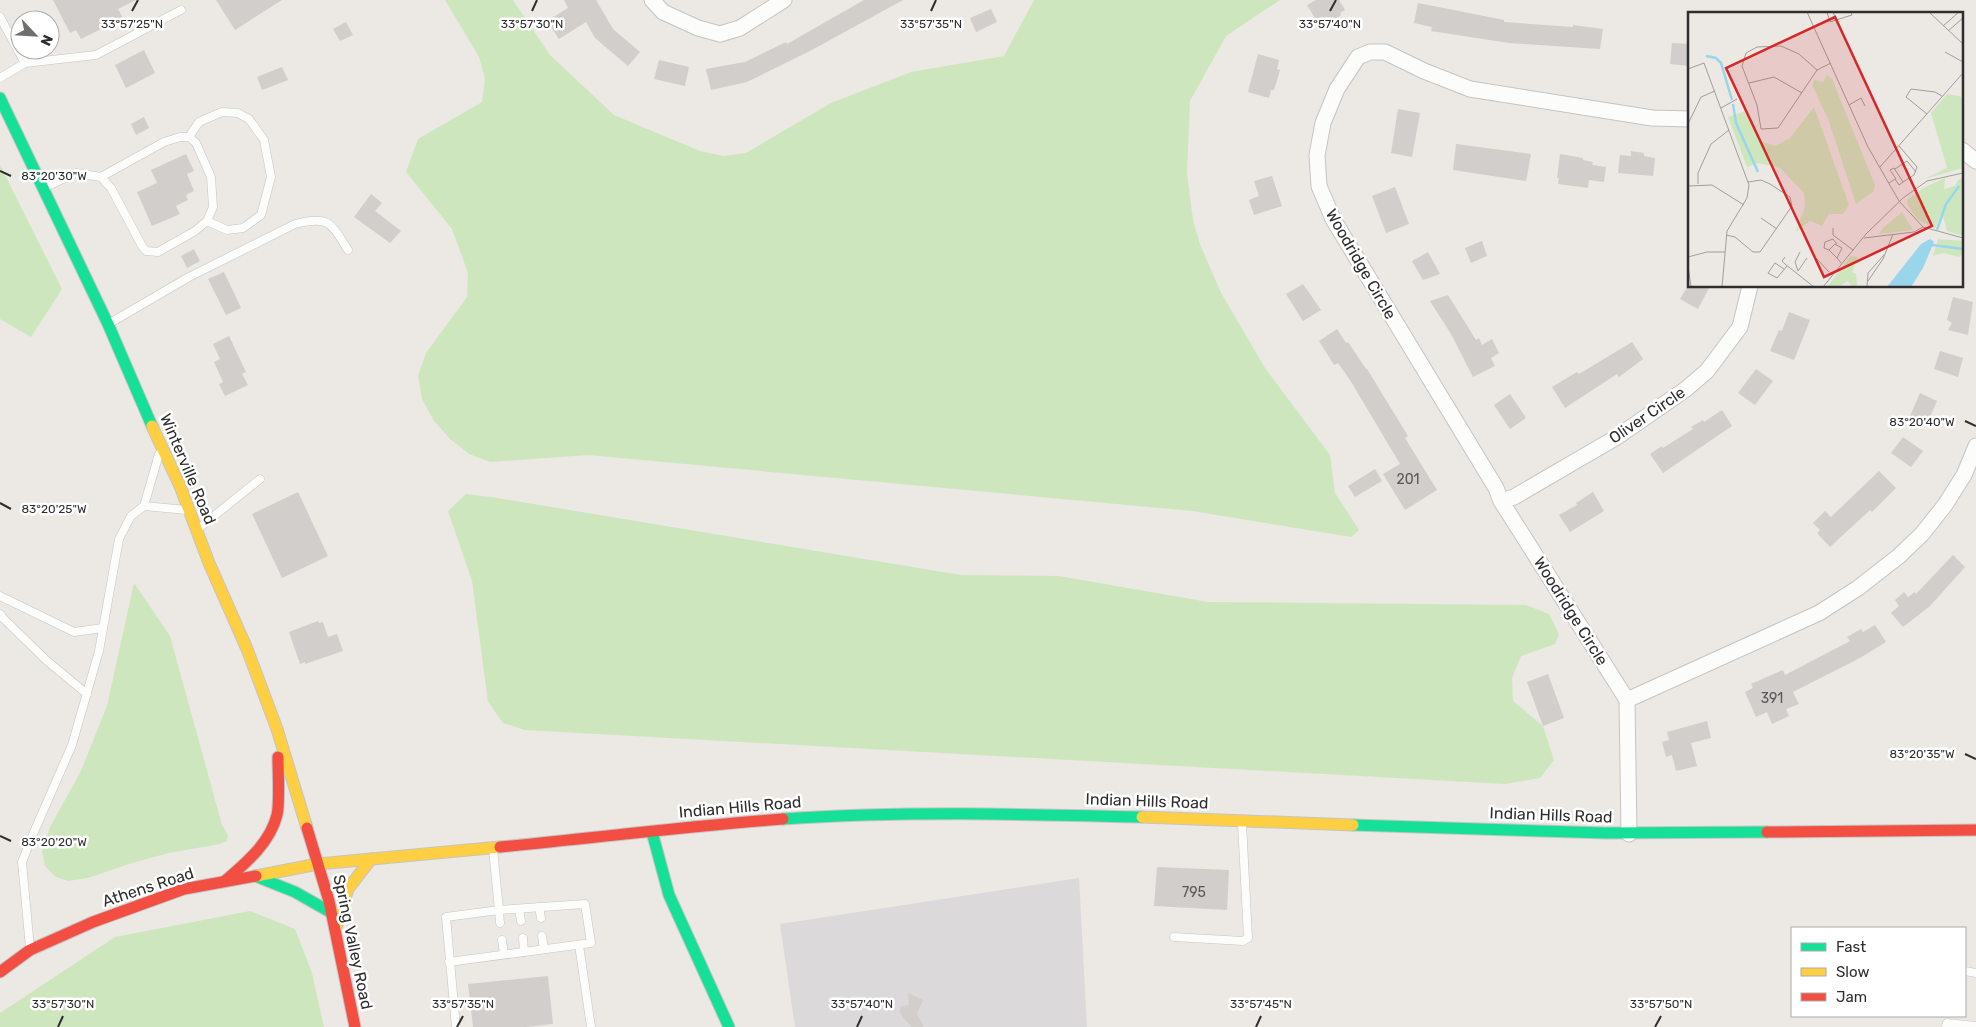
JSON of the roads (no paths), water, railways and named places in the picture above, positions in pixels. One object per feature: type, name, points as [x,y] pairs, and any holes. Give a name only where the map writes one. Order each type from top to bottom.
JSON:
[{"type":"street","points":[[652,0],[663,12],[698,28],[720,34],[740,28],[784,0]]},
{"type":"street","name":"Woodridge Circle","points":[[1627,700],[1501,500],[1496,488],[1333,220],[1319,186],[1317,155],[1322,123],[1337,90],[1358,57],[1370,52],[1385,52],[1424,72],[1470,89],[1652,118],[1688,119]]},
{"type":"street","name":"Winterville Road","points":[[0,98],[108,324],[161,448],[180,486],[247,649],[277,729],[318,864]]},
{"type":"street","points":[[1964,152],[1976,161]]},
{"type":"street","name":"Oliver Circle","points":[[1501,500],[1514,497],[1617,436],[1686,389],[1707,371],[1732,340],[1740,327],[1750,288]]},
{"type":"street","points":[[1629,834],[1627,700],[1819,613],[1858,588],[1899,556],[1922,534],[1945,505],[1964,475],[1976,446]]},
{"type":"street","points":[[223,882],[252,858],[266,837],[276,815],[279,767],[277,729]]},
{"type":"street","name":"Indian Hills Road","points":[[318,864],[652,832],[713,824],[847,815],[1037,814],[1629,834],[1976,830]]},
{"type":"street","points":[[652,832],[669,895],[728,1027]]},
{"type":"street","points":[[336,933],[344,895],[348,886],[371,859]]},
{"type":"street","name":"Athens Road","points":[[0,972],[30,950],[93,922],[184,889],[318,864]]},
{"type":"street","name":"Spring Valley Road","points":[[318,864],[332,913],[354,1027]]},
{"type":"street","points":[[254,876],[282,885],[332,913]]},
{"type":"lane","points":[[0,78],[24,63],[96,55],[181,10]]},
{"type":"lane","points":[[0,17],[24,63]]},
{"type":"lane","points":[[189,137],[199,122],[222,112],[238,113],[249,119],[264,140],[271,177],[261,215],[243,228],[227,230],[207,221]]},
{"type":"lane","points":[[44,188],[76,173],[101,177],[164,142],[180,137],[189,137],[196,143],[212,177],[213,206],[207,221],[195,231],[158,252],[146,251],[111,188],[101,177]]},
{"type":"lane","points":[[108,324],[189,277],[295,224],[312,219],[322,220],[332,226],[348,250]]},
{"type":"lane","points":[[30,950],[22,862],[72,745],[100,651],[119,539],[131,516],[144,506],[161,448]]},
{"type":"lane","points":[[197,530],[260,479]]},
{"type":"lane","points":[[144,506],[189,511]]},
{"type":"lane","points":[[0,596],[74,632],[103,628]]},
{"type":"lane","points":[[0,614],[46,660],[87,694]]},
{"type":"lane","points":[[1174,937],[1243,941],[1248,938],[1242,821]]},
{"type":"lane","points":[[493,848],[500,923]]},
{"type":"lane","points":[[449,962],[591,943],[586,904],[499,910],[446,917],[449,962],[456,1027]]},
{"type":"lane","points":[[539,907],[541,918]]},
{"type":"lane","points":[[519,909],[520,921]]},
{"type":"lane","points":[[542,936],[544,949]]},
{"type":"lane","points":[[523,938],[524,952]]},
{"type":"lane","points":[[502,940],[504,954]]},
{"type":"lane","points":[[579,945],[591,1027]]},
{"type":"lane","points":[[1947,1022],[1976,1026]]}]
